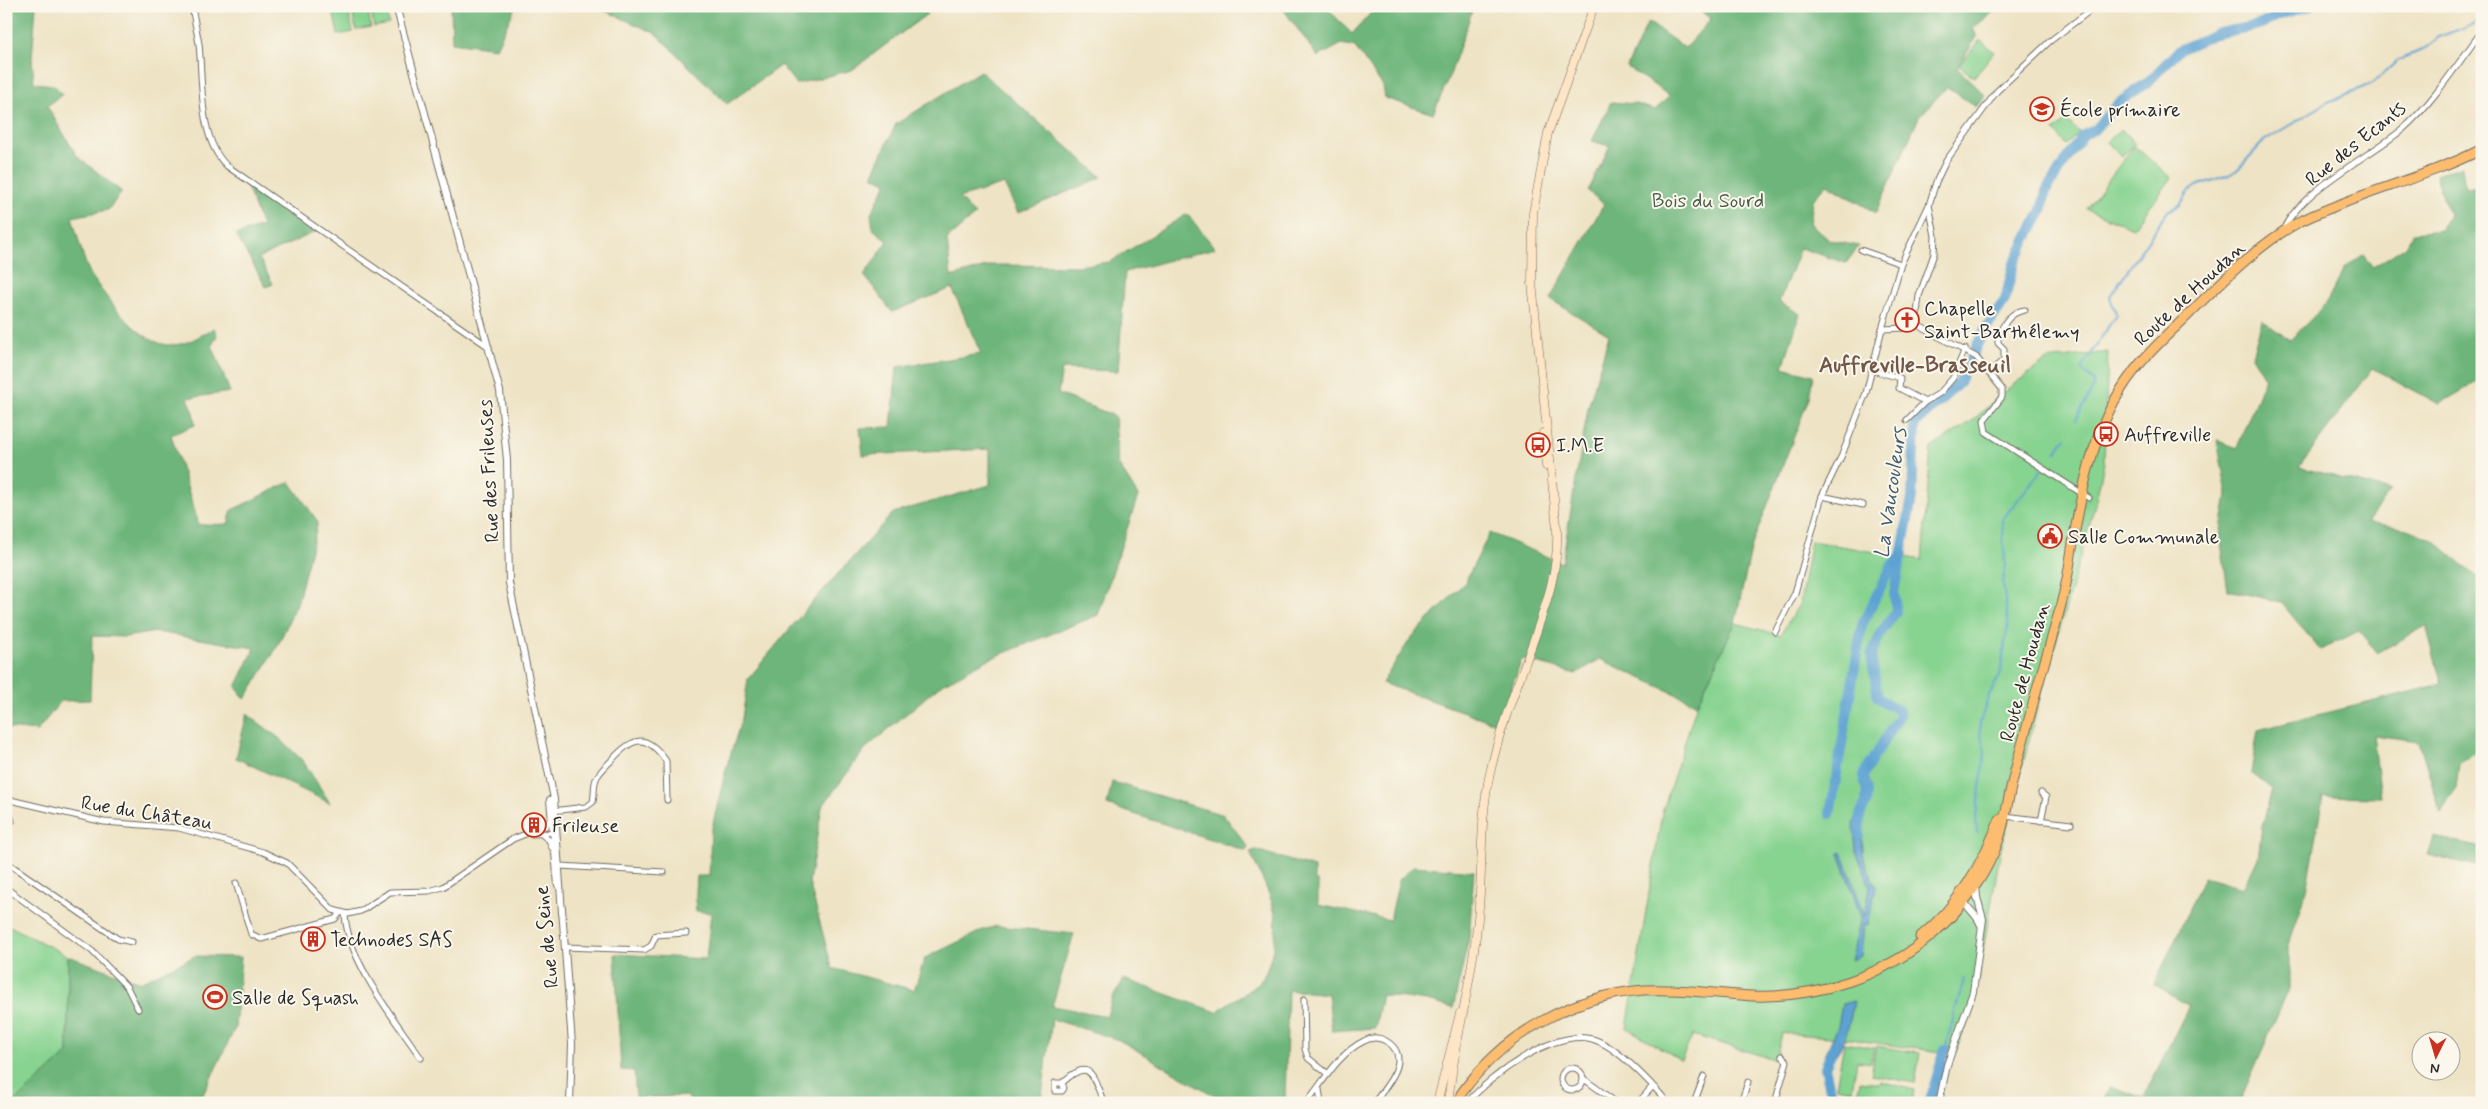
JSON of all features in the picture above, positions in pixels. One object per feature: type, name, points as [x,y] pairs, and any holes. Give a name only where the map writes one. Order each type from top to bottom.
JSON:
[{"type":"main road","points":[[1448,1099],[1478,924],[1482,824],[1490,769],[1503,724],[1549,596],[1556,563],[1544,444],[1531,256],[1533,213],[1538,179],[1551,121],[1594,6]]},
{"type":"main road","name":"Route de Houdan","points":[[1887,964],[1964,898],[1977,883],[2003,816],[2068,572],[2082,532],[2086,497],[2097,444],[2114,401],[2141,362],[2230,273],[2299,222],[2372,191],[2441,169],[2482,150]]},
{"type":"main road","name":"Route de Houdan","points":[[1887,964],[1920,945],[1954,913],[1995,839]]},
{"type":"main road","points":[[1465,1101],[1485,1064],[1516,1037],[1548,1018],[1591,1000],[1617,994],[1652,990],[1757,996],[1800,994],[1842,984],[1887,964]]},
{"type":"main road","points":[[1436,1103],[1456,1023],[1467,992]]},
{"type":"street","points":[[192,6],[199,44],[205,113],[214,148],[223,162],[489,348]]},
{"type":"street","name":"Rue des Frileuses","points":[[396,6],[489,348],[504,411],[509,583],[546,769],[560,866],[562,913]]},
{"type":"street","points":[[1775,632],[1795,593],[1822,496],[1842,455],[1866,393],[1882,329],[1902,264],[1929,205],[1936,182],[1953,149],[1997,91],[2050,40],[2096,6]]},
{"type":"street","name":"Rue des Ecants","points":[[2286,231],[2284,228],[2289,221],[2332,178],[2404,128],[2457,65],[2482,31]]},
{"type":"street","points":[[1916,322],[1919,296],[1934,254],[1935,236],[1929,205]]},
{"type":"street","points":[[1861,250],[1902,264]]},
{"type":"street","points":[[1988,373],[2004,360],[2004,349],[1998,343],[1998,339],[2008,317],[2017,311],[2025,310]]},
{"type":"street","points":[[1882,329],[1906,328],[1916,322]]},
{"type":"street","points":[[1916,322],[1921,327],[1976,356],[2003,393],[1984,420],[1986,432],[2086,497]]},
{"type":"street","points":[[1908,420],[1925,402],[1940,394],[1953,378],[1966,350]]},
{"type":"street","points":[[1872,370],[1900,378],[1899,388],[1925,402]]},
{"type":"street","points":[[1822,496],[1863,506]]},
{"type":"street","points":[[540,831],[553,813],[586,807],[593,802],[597,777],[626,744],[635,741],[650,745],[666,761],[668,800]]},
{"type":"street","points":[[2041,793],[2046,798],[2041,821]]},
{"type":"street","name":"Rue du Château","points":[[6,799],[104,822],[179,828],[245,846],[287,863],[333,910],[342,914]]},
{"type":"street","points":[[6,813],[10,815],[12,822]]},
{"type":"street","points":[[2003,816],[2071,824]]},
{"type":"street","points":[[236,882],[252,934],[261,939],[335,919],[342,914],[361,912],[390,892],[429,891],[443,887],[508,842],[526,834],[555,830]]},
{"type":"street","name":"Rue de Seine","points":[[555,830],[554,856],[562,913],[572,1044],[570,1103]]},
{"type":"street","points":[[540,831],[549,840],[554,856]]},
{"type":"street","points":[[6,862],[118,939],[132,942]]},
{"type":"street","points":[[560,866],[664,872]]},
{"type":"street","name":"Route de Houdan","points":[[1939,1103],[1946,1065],[1973,992],[1983,916],[1978,904],[1977,883]]},
{"type":"street","points":[[6,888],[92,952],[127,987],[138,1009]]},
{"type":"street","points":[[1964,898],[1978,904]]},
{"type":"street","points":[[1964,898],[1972,912],[1979,918],[1982,930]]},
{"type":"street","points":[[1954,913],[1972,912]]},
{"type":"street","points":[[342,914],[347,933],[370,981],[421,1058]]},
{"type":"street","points":[[565,947],[644,950],[651,946],[656,935],[686,933]]},
{"type":"street","points":[[1304,999],[1305,1049],[1308,1058],[1328,1074]]},
{"type":"street","points":[[1465,1101],[1509,1066],[1539,1049],[1567,1038],[1579,1037],[1592,1038],[1610,1048],[1632,1065],[1668,1103]]},
{"type":"street","points":[[1306,1103],[1319,1090],[1328,1074],[1362,1041],[1379,1038],[1387,1041],[1394,1048],[1399,1065],[1397,1071],[1374,1103]]},
{"type":"street","points":[[1775,1103],[1787,1061],[1782,1056]]},
{"type":"street","points":[[1584,1079],[1582,1086],[1571,1091],[1564,1087],[1561,1080],[1563,1073],[1572,1068],[1581,1072],[1584,1079],[1617,1103]]},
{"type":"street","points":[[1062,1083],[1074,1072],[1082,1070],[1091,1074],[1097,1080],[1104,1103]]},
{"type":"street","points":[[1694,1103],[1704,1076]]},
{"type":"street","points":[[1741,1103],[1748,1082]]},
{"type":"street","points":[[1638,1103],[1652,1087]]},
{"type":"street","points":[[1319,1090],[1322,1103]]},
{"type":"street","points":[[1448,1099],[1455,1103]]},
{"type":"green space","points":[[6,6],[36,6],[32,58],[34,83],[54,85],[63,94],[47,106],[77,156],[122,192],[108,210],[72,217],[91,275],[115,308],[137,330],[161,344],[178,345],[214,328],[217,335],[212,345],[230,392],[188,398],[193,410],[195,425],[171,435],[199,525],[228,524],[232,510],[290,482],[318,522],[297,604],[276,649],[245,699],[236,687],[255,648],[156,632],[125,637],[92,636],[90,700],[61,701],[37,731],[6,728]]},
{"type":"green space","points":[[332,6],[347,6],[353,32],[338,35]]},
{"type":"green space","points":[[351,6],[367,6],[371,27],[356,30]]},
{"type":"green space","points":[[370,6],[385,6],[389,24],[374,27]]},
{"type":"green space","points":[[451,6],[516,6],[496,48],[452,42]]},
{"type":"green space","points":[[594,6],[924,6],[927,14],[852,70],[796,84],[781,65],[727,104],[655,33]]},
{"type":"green space","points":[[1281,6],[1325,6],[1352,34],[1377,6],[1459,6],[1472,11],[1450,75],[1433,114],[1385,98],[1383,86],[1355,47],[1342,44],[1318,57]]},
{"type":"green space","name":"Bois du Sourd","points":[[1694,6],[2001,6],[1973,28],[1977,37],[1957,68],[1986,96],[1976,107],[1947,87],[1919,117],[1876,213],[1827,184],[1813,200],[1810,223],[1829,240],[1859,246],[1846,263],[1800,248],[1779,302],[1800,314],[1783,367],[1813,375],[1809,398],[1752,545],[1735,623],[1697,704],[1600,659],[1576,674],[1522,659],[1498,724],[1382,683],[1411,638],[1465,582],[1490,533],[1562,563],[1588,408],[1609,335],[1550,299],[1604,204],[1588,191],[1610,146],[1592,141],[1611,102],[1636,104],[1655,110],[1670,96],[1627,67],[1648,22],[1685,48],[1711,19]]},
{"type":"green space","points":[[1980,40],[1994,52],[1974,77],[1959,66]]},
{"type":"green space","points":[[980,71],[1102,177],[1018,213],[1004,184],[959,198],[975,215],[947,239],[951,277],[993,265],[1078,266],[1110,262],[1187,214],[1215,248],[1125,272],[1118,371],[1062,369],[1058,394],[1115,416],[1118,464],[1138,496],[1098,615],[987,660],[939,686],[865,749],[822,807],[809,882],[832,968],[914,990],[925,958],[983,930],[997,926],[1074,934],[1052,1006],[1107,1016],[1112,999],[1124,979],[1217,1012],[1258,983],[1266,971],[1272,955],[1276,928],[1275,913],[1267,889],[1250,852],[1256,850],[1314,868],[1314,879],[1318,882],[1318,905],[1390,920],[1399,880],[1413,866],[1474,871],[1469,938],[1453,1008],[1427,1001],[1382,995],[1375,1028],[1332,1031],[1328,994],[1288,990],[1285,1103],[1227,1103],[1119,1040],[1052,1019],[1041,1103],[692,1103],[687,1096],[636,1098],[634,1071],[621,1070],[615,954],[706,959],[711,913],[695,911],[697,876],[709,876],[711,832],[726,769],[742,718],[748,679],[808,607],[893,513],[990,485],[990,449],[863,455],[860,428],[891,427],[897,367],[981,354],[952,288],[892,312],[864,275],[888,241],[873,229],[871,214],[887,182],[872,176],[896,124]]},
{"type":"green space","points":[[2066,120],[2079,132],[2067,145],[2054,131]]},
{"type":"green space","points":[[2121,129],[2135,144],[2121,157],[2107,142]]},
{"type":"green space","points":[[2134,146],[2172,178],[2133,228],[2086,209]]},
{"type":"green space","points":[[2462,166],[2465,188],[2479,188],[2481,204],[2481,219],[2476,228],[2482,235],[2482,379],[2439,404],[2373,368],[2299,467],[2390,491],[2367,522],[2407,529],[2434,540],[2482,581],[2482,747],[2459,764],[2456,788],[2441,813],[2419,741],[2373,735],[2381,797],[2323,796],[2306,890],[2289,941],[2289,989],[2239,1103],[2102,1103],[2111,1086],[2143,1098],[2189,1006],[2154,985],[2204,877],[2242,888],[2258,858],[2262,827],[2272,789],[2251,773],[2258,730],[2442,684],[2426,626],[2377,653],[2359,631],[2320,650],[2281,602],[2228,590],[2220,536],[2227,494],[2217,440],[2237,448],[2265,377],[2252,356],[2262,320],[2290,340],[2325,305],[2344,268],[2363,255],[2373,267],[2406,246],[2413,233],[2441,230],[2449,215],[2436,175]]},
{"type":"green space","points":[[246,184],[315,232],[259,258],[273,284],[266,287],[236,235],[262,226]]},
{"type":"green space","points":[[2108,352],[2104,463],[2096,501],[2037,709],[2001,849],[1973,1006],[1955,1054],[1842,1038],[1782,1033],[1776,1060],[1693,1035],[1681,1060],[1627,1028],[1662,813],[1697,704],[1735,623],[1780,635],[1800,603],[1811,541],[1922,560],[1931,448],[1972,421],[2006,390],[2047,360]]},
{"type":"green space","points":[[247,714],[279,738],[303,761],[330,803],[236,758]]},
{"type":"green space","points":[[1112,782],[1224,815],[1248,847],[1246,851],[1107,805]]},
{"type":"green space","points":[[2433,837],[2482,848],[2482,867],[2427,855]]},
{"type":"green space","points":[[6,924],[68,956],[68,1053],[13,1103],[6,1103]]},
{"type":"green space","points":[[68,956],[140,982],[195,956],[241,957],[235,1028],[199,1103],[13,1103],[68,1053]]},
{"type":"green space","points":[[1844,1043],[1874,1048],[1871,1063],[1857,1061],[1852,1090],[1836,1087]]},
{"type":"green space","points":[[1876,1046],[1920,1053],[1915,1083],[1871,1075]]},
{"type":"green space","points":[[1860,1081],[1879,1084],[1880,1081],[1914,1090],[1912,1103],[1856,1103]]},
{"type":"water","points":[[1864,821],[1861,826],[1864,860],[1876,887],[1868,925],[1864,924],[1861,956],[1851,960],[1861,917],[1839,853],[1842,852],[1865,916],[1870,886],[1856,851],[1853,822]]},
{"type":"water","points":[[1854,1001],[1844,1041],[1836,1055],[1831,1059],[1825,1055],[1838,1026],[1842,1004]]},
{"type":"waterway","name":"La Vaucouleurs","points":[[1859,835],[1860,815],[1866,803],[1867,792],[1863,775],[1899,716],[1899,711],[1878,698],[1871,655],[1882,631],[1896,612],[1894,592],[1912,498],[1915,424],[1958,384],[1983,333],[2005,300],[2014,263],[2042,210],[2046,191],[2083,135],[2094,130],[2117,104],[2148,82],[2179,50],[2215,34],[2259,25],[2282,14],[2310,6]]},
{"type":"waterway","points":[[2076,420],[2094,386],[2094,381],[2081,369],[2116,315],[2110,296],[2168,211],[2180,205],[2189,191],[2196,186],[2229,175],[2237,170],[2265,140],[2328,102],[2373,83],[2397,61],[2424,49],[2439,37],[2473,24],[2482,17]]},
{"type":"waterway","points":[[2056,452],[2066,437]]},
{"type":"waterway","points":[[1977,832],[1976,815],[1985,753],[1980,723],[1989,695],[2000,675],[2008,624],[2003,584],[2005,564],[2002,520],[2042,469]]},
{"type":"waterway","points":[[1830,814],[1862,625],[1891,566],[1903,554]]},
{"type":"waterway","points":[[1945,1049],[1964,979]]},
{"type":"waterway","name":"La Vaucouleurs","points":[[1827,1103],[1831,1094],[1825,1067],[1834,1047]]},
{"type":"waterway","name":"La Vaucouleurs","points":[[1929,1103],[1945,1049]]},
{"type":"tunnel","points":[[1455,1103],[1461,1094]]},
{"type":"place","name":"École primaire","points":[[2042,109]]},
{"type":"place","name":"Chapelle Saint-Barthélemy","points":[[1907,320]]},
{"type":"place","name":"Auffreville","points":[[2106,434]]},
{"type":"place","name":"I.M.E","points":[[1538,445]]},
{"type":"place","name":"Salle Communale","points":[[2050,536]]},
{"type":"place","name":"Frileuse","points":[[534,825]]},
{"type":"place","name":"Technodes SAS","points":[[313,939]]},
{"type":"place","name":"Salle de Squash","points":[[215,997]]},
{"type":"district","name":"Auffreville-Brasseuil","points":[[1915,364]]}]
